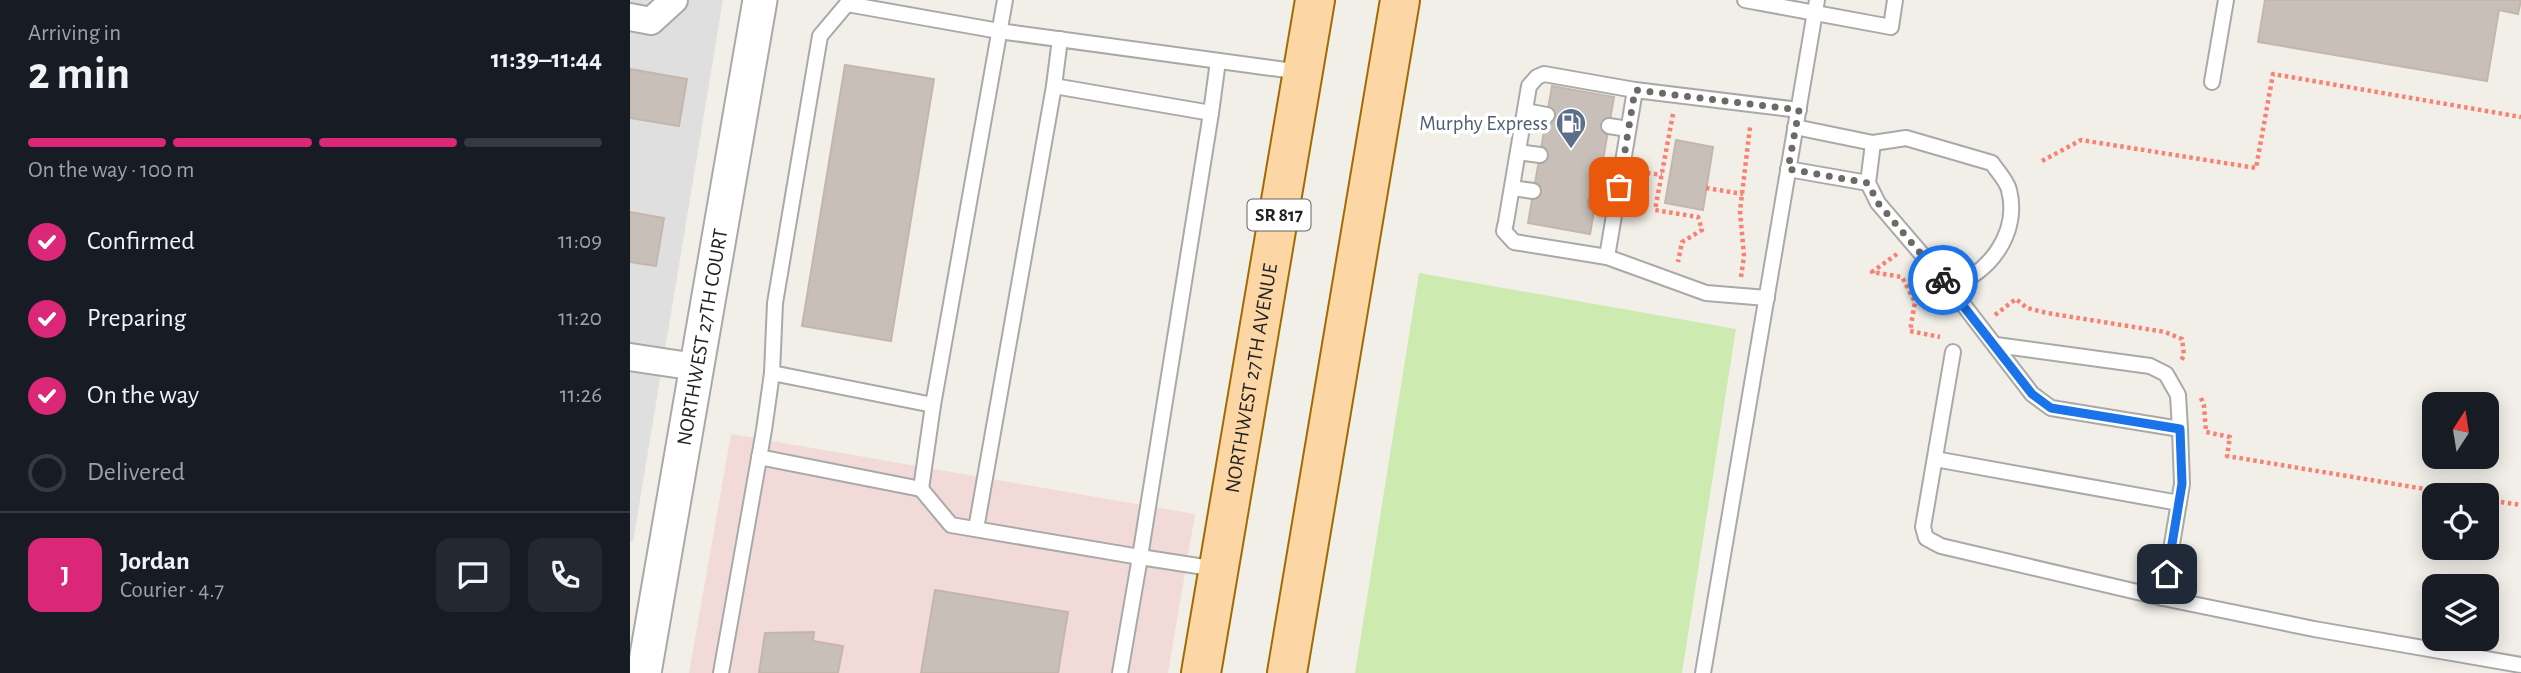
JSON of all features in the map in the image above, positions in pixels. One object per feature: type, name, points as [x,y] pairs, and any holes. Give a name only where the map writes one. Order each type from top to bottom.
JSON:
[{"type":"main road","name":"NORTHWEST 27TH AVENUE","points":[[1201,673],[1315,0]]},
{"type":"main road","points":[[1287,673],[1400,0]]},
{"type":"street","points":[[630,17],[651,21],[674,0]]},
{"type":"street","name":"NORTHWEST 27TH COURT","points":[[644,673],[754,1]]},
{"type":"street","points":[[630,357],[696,368]]},
{"type":"lane","points":[[921,489],[933,405],[1004,0]]},
{"type":"lane","points":[[1745,0],[1816,6],[1891,27],[1895,0]]},
{"type":"lane","points":[[2212,82],[2226,0]]},
{"type":"lane","points":[[721,673],[759,457],[772,373],[775,303],[820,36],[848,2],[999,31],[1303,72]]},
{"type":"lane","points":[[1703,673],[1816,6]]},
{"type":"lane","points":[[976,529],[1060,39]]},
{"type":"lane","points":[[1120,673],[1218,61]]},
{"type":"lane","points":[[1767,298],[1706,293],[1607,257],[1514,242],[1504,231],[1511,188],[1529,86],[1537,76],[1544,74],[1635,90],[1799,110]]},
{"type":"lane","points":[[1054,86],[1211,113]]},
{"type":"lane","points":[[1607,257],[1635,90]]},
{"type":"lane","points":[[1525,111],[1547,115]]},
{"type":"lane","points":[[1609,126],[1628,129]]},
{"type":"lane","points":[[1796,127],[1873,143],[1906,138],[1992,163],[2009,189],[2011,224],[1995,257],[1964,282],[1948,286]]},
{"type":"lane","points":[[1873,143],[1868,183],[1878,203],[1996,345],[2032,394],[2051,408],[2180,429]]},
{"type":"lane","points":[[1518,152],[1540,155]]},
{"type":"lane","points":[[1602,166],[1622,169]]},
{"type":"lane","points":[[1788,169],[1868,183]]},
{"type":"lane","points":[[1511,188],[1533,191]]},
{"type":"lane","points":[[1596,203],[1616,205]]},
{"type":"lane","points":[[1996,345],[2150,366],[2166,374],[2178,396],[2182,484],[2164,598]]},
{"type":"lane","points":[[1952,352],[1923,527],[1926,538],[1941,546],[2164,598],[2314,629],[2521,665]]},
{"type":"lane","points":[[772,373],[933,405]]},
{"type":"lane","points":[[759,457],[921,489],[951,525],[1219,569]]},
{"type":"lane","points":[[1935,459],[2179,503]]},
{"type":"path","points":[[2042,161],[2081,140],[2256,168],[2273,74],[2521,117]]},
{"type":"path","points":[[1673,113],[1655,210],[1698,217],[1702,230],[1682,242],[1675,281]]},
{"type":"path","points":[[1738,295],[1745,256],[1740,211],[1751,127],[1740,124]]},
{"type":"path","points":[[1706,188],[1743,194]]},
{"type":"path","points":[[1897,254],[1872,272],[1902,277],[1915,302],[1910,331],[1943,337],[1948,332]]},
{"type":"path","points":[[2499,502],[2521,505]]},
{"type":"shaded area","points":[[630,0],[723,0],[633,542],[630,541]]},
{"type":"shaded area","points":[[731,434],[1195,514],[1168,673],[689,673]]},
{"type":"green space","points":[[1419,273],[1736,329],[1682,673],[1355,673]]},
{"type":"building","points":[[2265,0],[2521,0],[2518,14],[2499,10],[2487,81],[2258,42]]},
{"type":"building","points":[[845,65],[934,79],[891,341],[802,326]]},
{"type":"building","points":[[630,69],[687,79],[679,126],[630,118]]},
{"type":"building","points":[[1552,86],[1614,97],[1590,234],[1528,223]]},
{"type":"building","points":[[1676,140],[1713,147],[1703,210],[1665,203]]},
{"type":"building","points":[[630,212],[664,218],[656,266],[630,262]]},
{"type":"building","points":[[935,590],[1068,612],[1058,673],[921,673]]},
{"type":"building","points":[[814,632],[813,641],[843,646],[838,673],[759,673],[765,633]]},
{"type":"way so far","points":[[1619,187],[1635,90],[1799,110],[1788,169],[1868,183],[1878,203],[1943,280]]},
{"type":"place","name":"Murphy Express","points":[[1571,150]]},
{"type":"route","points":[[1943,280],[2032,394],[2051,408],[2180,429],[2182,484],[2167,574]]}]
